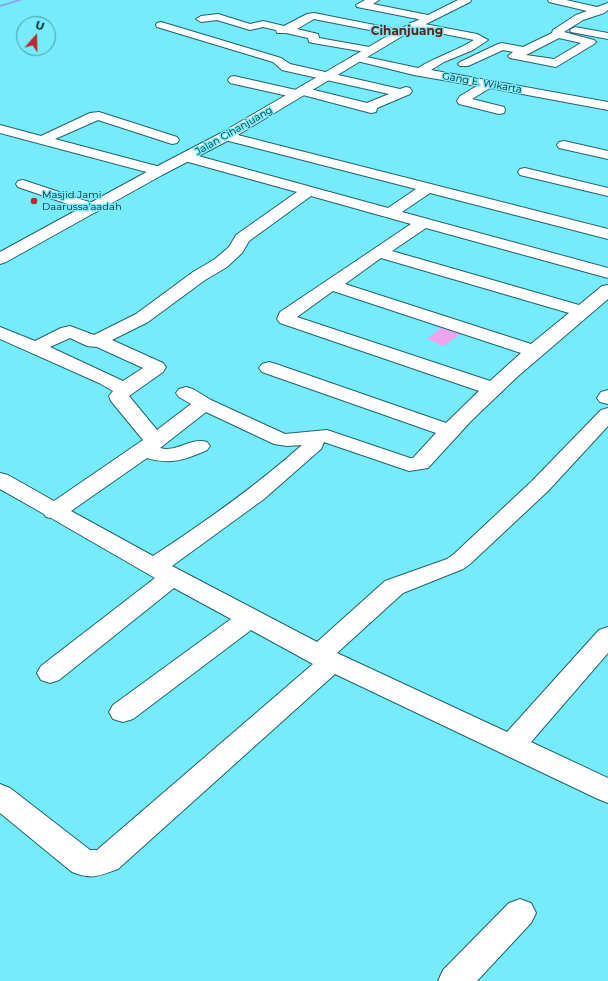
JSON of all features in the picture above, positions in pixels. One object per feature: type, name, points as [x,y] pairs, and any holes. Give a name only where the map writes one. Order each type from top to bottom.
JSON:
[{"type":"street","points":[[342,10],[374,0]]},
{"type":"street","name":"Jalan Cihanjuang","points":[[0,259],[159,171],[226,136],[414,25],[466,0]]},
{"type":"street","points":[[553,0],[596,10],[606,21]]},
{"type":"street","points":[[361,5],[428,18]]},
{"type":"street","points":[[567,26],[590,42],[556,63],[514,56],[524,51],[567,26],[596,10],[608,6]]},
{"type":"street","points":[[263,36],[288,29],[312,16],[400,33]]},
{"type":"street","points":[[201,19],[218,17],[250,27],[263,24],[288,29],[322,32]]},
{"type":"street","points":[[567,26],[606,21]]},
{"type":"street","points":[[343,22],[322,32],[313,40],[371,50]]},
{"type":"street","points":[[161,25],[277,60],[286,66],[327,77],[402,93]]},
{"type":"street","points":[[234,80],[299,92],[370,108],[402,93],[420,81],[440,60],[470,48],[482,40],[414,25]]},
{"type":"street","points":[[567,26],[608,36]]},
{"type":"street","points":[[229,45],[246,40]]},
{"type":"street","points":[[440,60],[467,64],[502,46],[524,51]]},
{"type":"street","points":[[357,58],[420,81]]},
{"type":"street","name":"Gang E. Wikarta","points":[[420,81],[440,76],[608,106]]},
{"type":"street","points":[[489,84],[463,101],[499,110]]},
{"type":"street","points":[[41,141],[95,116],[172,140]]},
{"type":"street","points":[[0,129],[159,171]]},
{"type":"street","points":[[226,136],[608,234]]},
{"type":"street","points":[[564,145],[608,155]]},
{"type":"street","points":[[186,157],[308,191],[350,193],[390,213],[608,273]]},
{"type":"street","points":[[525,172],[608,192]]},
{"type":"street","points":[[350,193],[379,175]]},
{"type":"street","points":[[23,184],[93,208]]},
{"type":"street","points":[[390,213],[429,187]]},
{"type":"street","points":[[35,348],[67,332],[91,341],[97,340],[142,318],[199,276],[221,263],[236,250],[242,238],[308,191]]},
{"type":"street","points":[[424,222],[286,316],[286,319],[493,389]]},
{"type":"street","points":[[380,253],[581,311]]},
{"type":"street","points":[[331,285],[534,351]]},
{"type":"street","points":[[186,393],[204,404],[281,440],[292,441],[326,436],[409,465],[420,463],[449,431],[534,351],[608,290]]},
{"type":"street","points":[[0,332],[106,379],[124,389]]},
{"type":"street","points":[[97,340],[156,367],[154,370],[124,389],[119,396],[156,455],[165,457],[176,456],[200,446]]},
{"type":"street","points":[[269,368],[449,431]]},
{"type":"street","points":[[0,796],[83,863],[95,864],[107,860],[326,659],[394,587],[455,564],[462,559],[540,486],[608,403]]},
{"type":"street","points":[[54,512],[150,445],[204,404]]},
{"type":"street","points":[[50,673],[210,530],[268,486],[314,445],[314,437]]},
{"type":"street","points":[[4,488],[54,512],[326,659],[608,791]]},
{"type":"street","points":[[123,712],[249,618]]},
{"type":"street","points":[[511,746],[608,636]]},
{"type":"street","points":[[455,981],[520,914]]},
{"type":"shaded area","points":[[441,328],[461,334],[443,346],[427,339]]},
{"type":"waterway","points":[[0,6],[21,0]]},
{"type":"place","name":"Masjid Jami Daarussa'aadah","points":[[34,201]]},
{"type":"district","name":"Cihanjuang","points":[[407,31]]}]
